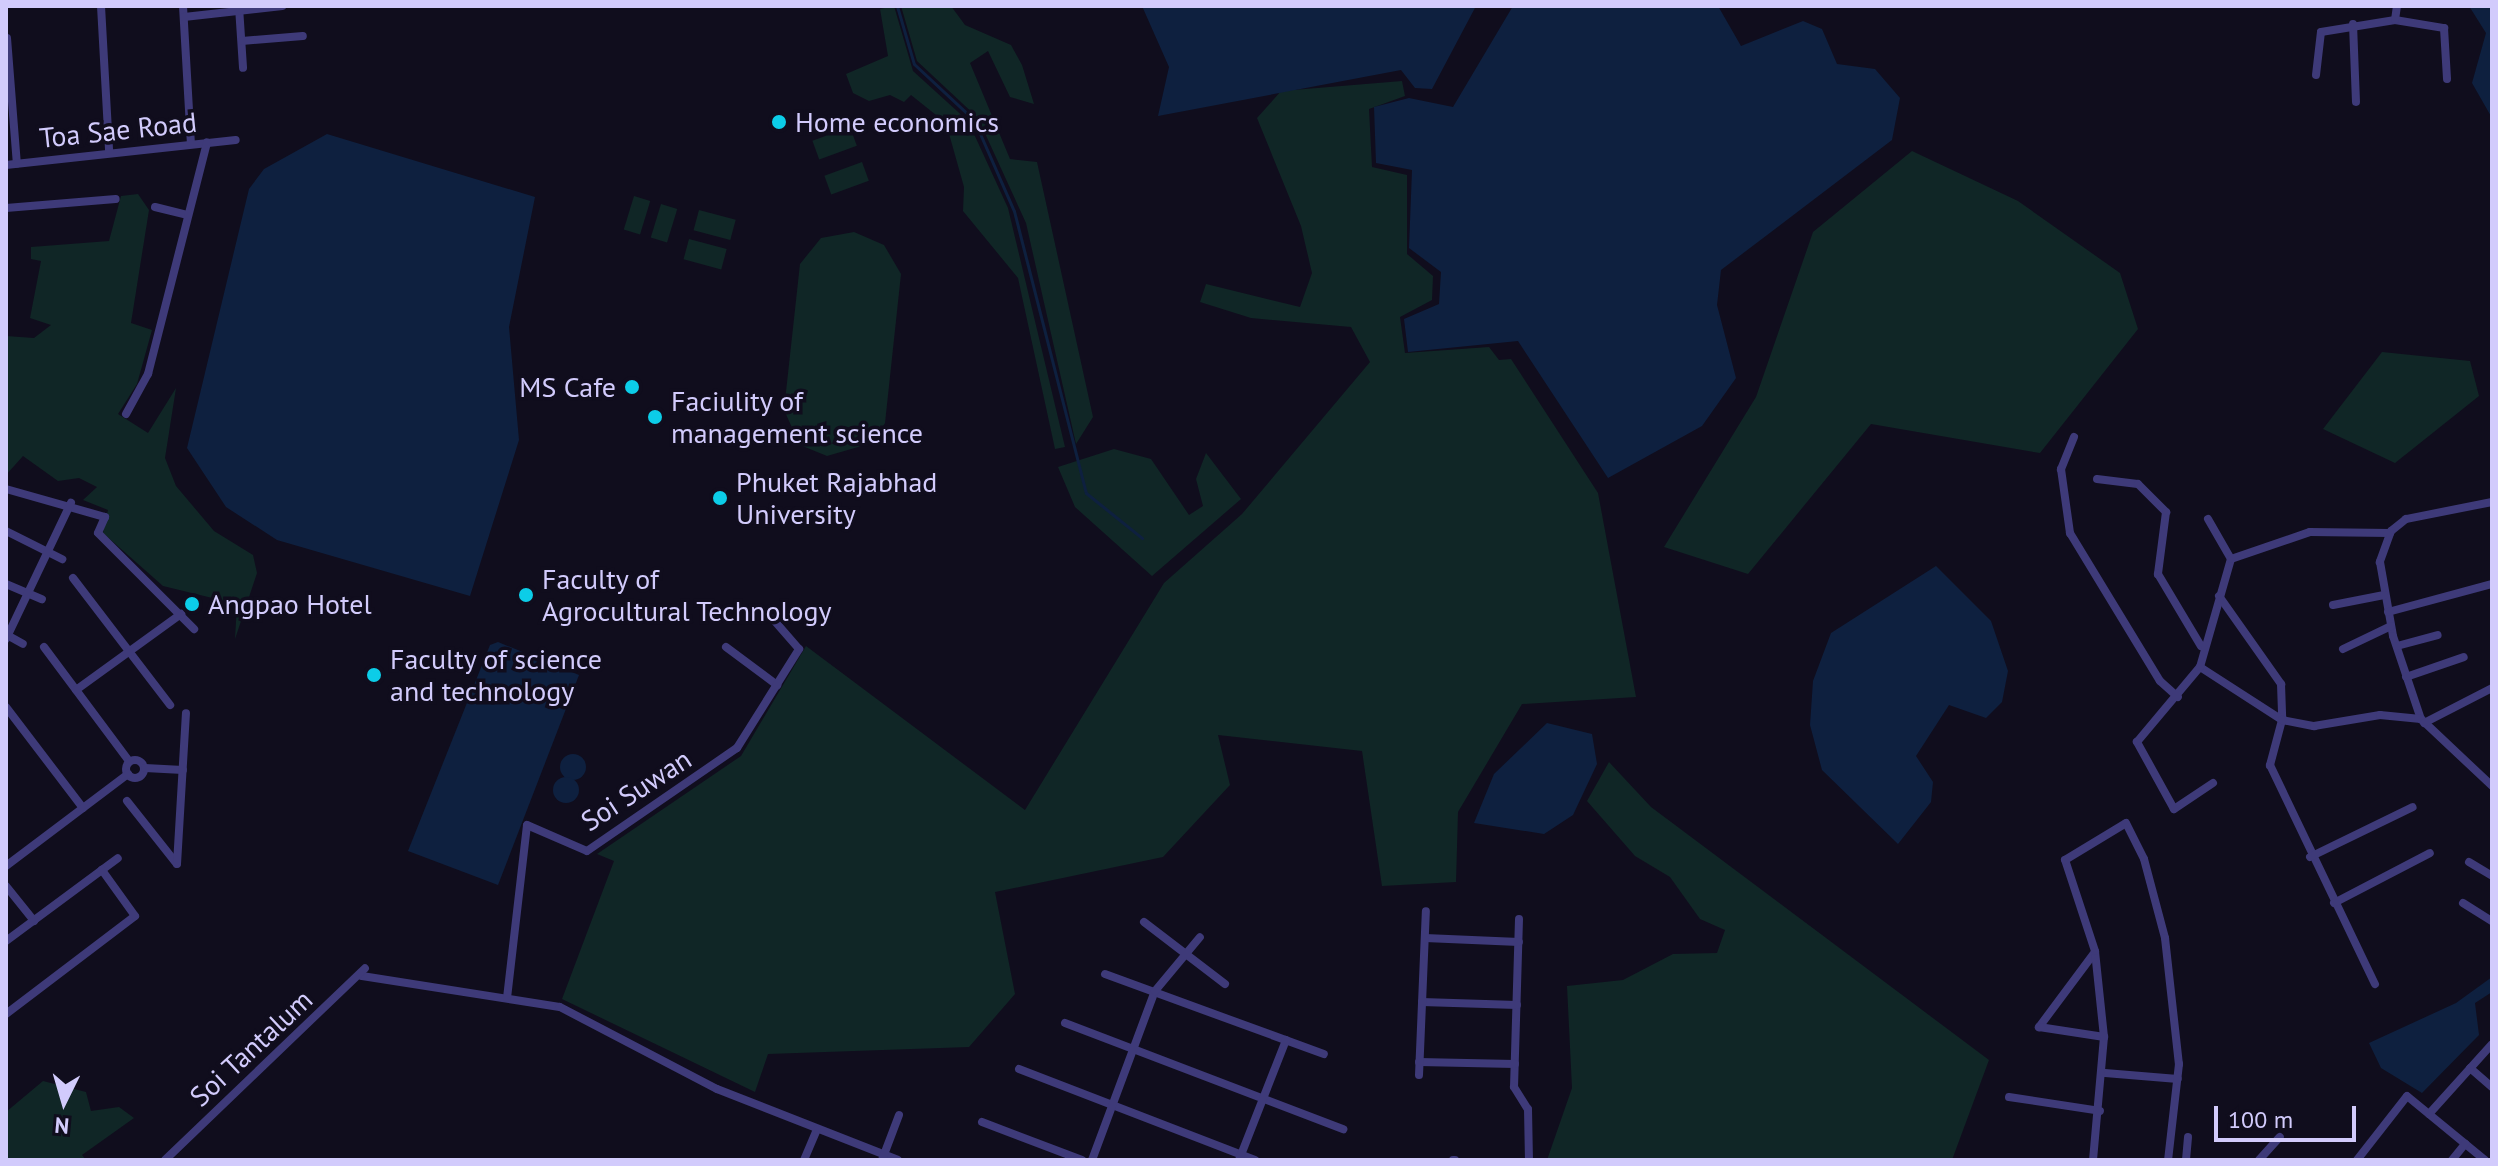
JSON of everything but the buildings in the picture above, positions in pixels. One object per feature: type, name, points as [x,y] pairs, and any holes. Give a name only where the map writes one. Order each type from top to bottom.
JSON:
[{"type":"street","points":[[101,6],[109,151]]},
{"type":"street","points":[[183,6],[191,143]]},
{"type":"street","points":[[184,17],[282,6]]},
{"type":"street","points":[[2395,20],[2397,6]]},
{"type":"street","points":[[240,9],[243,68]]},
{"type":"street","points":[[2316,75],[2323,30],[2395,20],[2444,28],[2447,79]]},
{"type":"street","points":[[2353,24],[2356,102]]},
{"type":"street","points":[[242,41],[303,36]]},
{"type":"street","points":[[7,38],[17,164]]},
{"type":"street","name":"Toa Sae Road","points":[[6,165],[109,151],[236,140]]},
{"type":"street","points":[[126,414],[148,374],[207,142]]},
{"type":"street","points":[[6,208],[116,199]]},
{"type":"street","points":[[155,207],[188,215]]},
{"type":"street","points":[[2074,437],[2061,469],[2070,533],[2160,681],[2178,697]]},
{"type":"street","points":[[2097,479],[2138,484],[2166,512],[2158,574],[2201,646]]},
{"type":"street","points":[[6,489],[71,503],[105,517],[98,533],[194,629]]},
{"type":"street","points":[[2231,559],[2310,532],[2390,533],[2435,509],[2492,502]]},
{"type":"street","points":[[23,644],[7,636],[71,503]]},
{"type":"street","points":[[2208,519],[2231,559],[2201,646],[2200,667],[2178,697],[2137,742],[2174,809],[2213,783]]},
{"type":"street","points":[[6,531],[62,559]]},
{"type":"street","points":[[2390,533],[2380,562],[2384,595],[2406,677],[2423,721],[2492,786]]},
{"type":"street","points":[[73,578],[170,705]]},
{"type":"street","points":[[6,584],[42,599]]},
{"type":"street","points":[[2388,612],[2492,584]]},
{"type":"street","points":[[2333,605],[2384,595]]},
{"type":"street","points":[[2219,596],[2281,684],[2282,720],[2270,765],[2310,857],[2375,984]]},
{"type":"street","points":[[76,690],[181,614]]},
{"type":"street","name":"Soi Suwan","points":[[507,998],[527,825],[587,851],[737,748],[800,645],[773,619]]},
{"type":"street","points":[[2343,649],[2391,626]]},
{"type":"street","points":[[2397,646],[2438,635]]},
{"type":"street","points":[[44,647],[129,761],[145,768],[183,770]]},
{"type":"street","points":[[726,647],[777,685]]},
{"type":"street","points":[[2406,677],[2464,657]]},
{"type":"street","points":[[2200,667],[2282,720],[2314,726],[2380,715],[2423,721],[2492,688]]},
{"type":"street","points":[[6,707],[83,808]]},
{"type":"street","points":[[127,801],[177,864],[186,713]]},
{"type":"street","points":[[6,866],[128,774],[129,761]]},
{"type":"street","points":[[128,774],[138,778],[145,768]]},
{"type":"street","points":[[2483,778],[2492,768]]},
{"type":"street","points":[[2310,857],[2413,807]]},
{"type":"street","points":[[2093,1160],[2105,1073],[2104,1037],[2095,951],[2065,860],[2126,823],[2144,859],[2165,938],[2178,1079],[2168,1160]]},
{"type":"street","points":[[2334,903],[2430,853]]},
{"type":"street","points":[[6,941],[118,858]]},
{"type":"street","points":[[2469,862],[2492,876]]},
{"type":"street","points":[[6,1014],[135,916],[102,870]]},
{"type":"street","points":[[6,886],[34,921]]},
{"type":"street","points":[[2463,903],[2492,921]]},
{"type":"street","points":[[1419,1075],[1426,911]]},
{"type":"street","points":[[1519,919],[1514,1087],[1533,1138],[1529,1160]]},
{"type":"street","points":[[1144,922],[1225,984]]},
{"type":"street","points":[[1092,1160],[1155,991],[1200,937]]},
{"type":"street","points":[[1425,938],[1519,942]]},
{"type":"street","points":[[2095,951],[2039,1027],[2104,1037]]},
{"type":"street","name":"Soi Tantalum","points":[[165,1160],[363,972],[507,998]]},
{"type":"street","points":[[1105,974],[1324,1054]]},
{"type":"street","points":[[507,998],[560,1007],[717,1089],[883,1157],[898,1160]]},
{"type":"street","points":[[1422,1002],[1517,1005]]},
{"type":"street","points":[[1065,1023],[1343,1129]]},
{"type":"street","points":[[1240,1157],[1286,1040]]},
{"type":"street","points":[[2429,1114],[2492,1044]]},
{"type":"street","points":[[1419,1062],[1515,1064]]},
{"type":"street","points":[[2470,1068],[2492,1087]]},
{"type":"street","points":[[1019,1069],[1240,1157],[1255,1160]]},
{"type":"street","points":[[2105,1073],[2178,1079]]},
{"type":"street","points":[[2357,1160],[2407,1096],[2485,1160]]},
{"type":"street","points":[[2009,1097],[2100,1111]]},
{"type":"street","points":[[883,1157],[899,1115]]},
{"type":"street","points":[[982,1122],[1082,1160]]},
{"type":"street","points":[[804,1160],[817,1130]]},
{"type":"street","points":[[2186,1160],[2188,1137]]},
{"type":"street","points":[[2259,1160],[2280,1137]]},
{"type":"street","points":[[2452,1160],[2465,1144]]},
{"type":"green space","points":[[894,6],[913,71],[968,121],[1008,208],[1065,447],[1055,449],[1018,278],[963,211],[964,187],[946,123],[911,95],[904,102],[890,95],[869,101],[853,93],[846,74],[888,56],[880,9]]},
{"type":"green space","points":[[901,6],[951,6],[965,25],[1011,45],[1022,65],[1034,104],[1010,97],[988,51],[970,63],[1010,159],[1037,162],[1093,417],[1076,444],[1026,223],[978,118],[917,61]]},
{"type":"green space","points":[[1402,81],[1405,96],[1369,109],[1372,167],[1407,175],[1407,254],[1433,276],[1432,300],[1400,317],[1405,353],[1489,347],[1499,360],[1511,359],[1598,493],[1636,697],[1522,704],[1458,812],[1456,882],[1382,886],[1362,751],[1218,735],[1230,785],[1163,857],[995,892],[1015,994],[969,1047],[768,1054],[755,1092],[562,999],[614,861],[597,854],[741,756],[806,646],[1025,810],[1164,583],[1242,514],[1370,362],[1351,327],[1251,318],[1200,302],[1206,284],[1300,307],[1312,273],[1301,226],[1257,118],[1281,91]]},
{"type":"green space","points":[[850,127],[857,146],[819,159],[812,141]]},
{"type":"green space","points":[[1912,151],[2018,201],[2120,273],[2138,329],[2040,453],[1871,424],[1748,574],[1664,547],[1756,397],[1813,232]]},
{"type":"green space","points":[[862,162],[869,181],[831,194],[824,176]]},
{"type":"green space","points":[[138,194],[149,210],[131,323],[152,330],[137,384],[118,414],[148,433],[176,388],[165,458],[176,486],[214,531],[253,555],[257,573],[235,639],[237,604],[163,586],[103,533],[108,510],[83,500],[97,487],[79,478],[58,481],[23,456],[6,475],[6,336],[34,338],[51,325],[30,318],[41,261],[31,259],[31,247],[109,241],[121,196]]},
{"type":"green space","points":[[634,196],[650,201],[640,234],[624,229]]},
{"type":"green space","points":[[661,204],[677,209],[667,242],[651,237]]},
{"type":"green space","points":[[699,210],[736,220],[730,240],[694,230]]},
{"type":"green space","points":[[854,232],[884,245],[901,274],[885,423],[872,443],[827,456],[800,445],[784,410],[800,264],[821,238]]},
{"type":"green space","points":[[689,239],[727,249],[721,269],[684,259]]},
{"type":"green space","points":[[2382,352],[2470,361],[2479,396],[2395,463],[2323,429]]},
{"type":"green space","points":[[1114,449],[1151,459],[1189,515],[1203,506],[1196,479],[1206,453],[1241,499],[1152,576],[1075,507],[1058,467]]},
{"type":"green space","points":[[1609,762],[1651,807],[1989,1060],[1952,1160],[1547,1160],[1572,1088],[1567,986],[1623,980],[1673,954],[1717,953],[1725,930],[1700,919],[1670,877],[1635,856],[1587,801]]},
{"type":"green space","points":[[43,1081],[86,1092],[91,1111],[119,1107],[134,1118],[82,1155],[86,1160],[6,1160],[6,1112]]},
{"type":"water","points":[[1142,6],[1476,6],[1432,89],[1415,88],[1401,70],[1158,116],[1169,67]]},
{"type":"water","points":[[1513,6],[1718,6],[1741,46],[1803,21],[1822,29],[1837,64],[1875,69],[1900,98],[1892,140],[1721,270],[1717,305],[1736,378],[1702,426],[1608,478],[1518,341],[1408,352],[1404,319],[1439,304],[1441,272],[1409,248],[1412,170],[1376,163],[1374,107],[1409,98],[1453,107]]},
{"type":"water","points":[[2469,6],[2492,6],[2492,118],[2472,83],[2486,33]]},
{"type":"water","points":[[327,134],[535,197],[509,327],[519,440],[470,596],[277,540],[226,507],[187,448],[249,189],[264,169]]},
{"type":"water","points":[[1936,566],[1991,621],[2008,671],[2002,702],[1986,718],[1949,705],[1916,756],[1933,782],[1931,802],[1898,844],[1822,770],[1810,725],[1813,681],[1831,633]]},
{"type":"water","points":[[498,642],[579,675],[498,885],[408,851],[490,645]]},
{"type":"water","points":[[1547,723],[1592,734],[1597,764],[1573,815],[1544,834],[1474,823],[1494,774]]},
{"type":"water","points":[[573,754],[582,758],[586,767],[582,776],[573,780],[564,776],[560,767],[564,758]]},
{"type":"water","points":[[566,777],[575,781],[579,790],[575,799],[566,803],[557,799],[553,790],[557,781]]},
{"type":"water","points":[[2492,977],[2492,992],[2475,1003],[2479,1035],[2422,1093],[2381,1068],[2369,1043],[2456,1003]]},
{"type":"waterway","points":[[897,6],[914,64],[974,120],[1014,211],[1086,493],[1142,538]]},
{"type":"place","name":"Home economics","points":[[779,122]]},
{"type":"place","name":"MS Cafe","points":[[632,387]]},
{"type":"place","name":"Faciulity of management science","points":[[655,417]]},
{"type":"place","name":"Phuket Rajabhad University","points":[[720,498]]},
{"type":"place","name":"Faculty of Agrocultural Technology","points":[[526,595]]},
{"type":"place","name":"Angpao Hotel","points":[[192,604]]},
{"type":"place","name":"Faculty of science and technology","points":[[374,675]]}]
